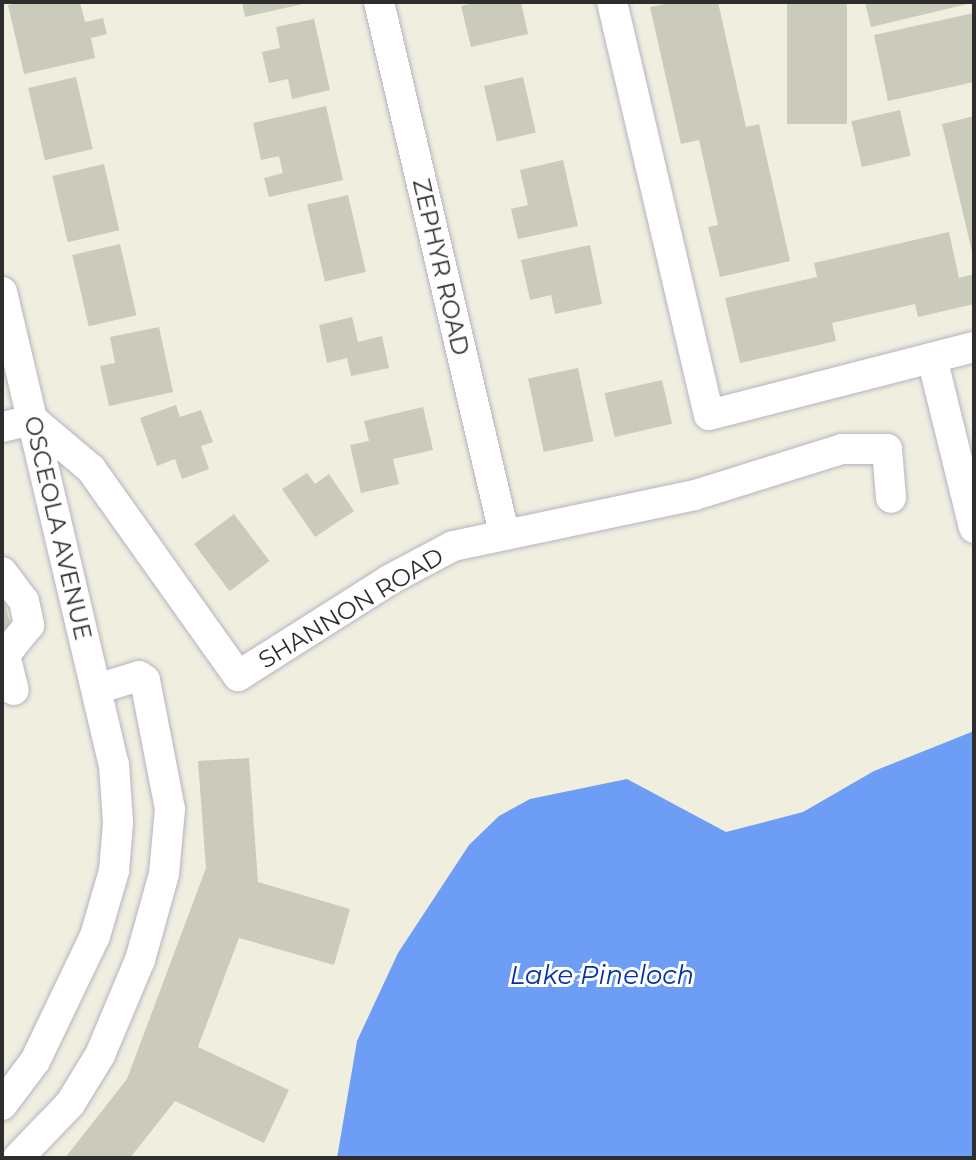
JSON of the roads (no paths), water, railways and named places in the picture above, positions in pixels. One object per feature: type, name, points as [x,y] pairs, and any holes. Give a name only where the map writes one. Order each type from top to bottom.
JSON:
[{"type":"street","name":"ZEPHYR ROAD","points":[[379,2],[504,533]]},
{"type":"street","points":[[612,2],[709,415],[974,347]]},
{"type":"street","name":"OSCEOLA AVENUE","points":[[2,292],[114,764],[118,823],[114,871],[84,958],[35,1061],[2,1105]]},
{"type":"street","points":[[932,358],[974,528]]},
{"type":"street","name":"SHANNON ROAD","points":[[33,420],[91,469],[238,676],[389,580],[453,546],[695,495],[842,449],[887,449],[891,498]]},
{"type":"street","points":[[2,427],[33,420]]},
{"type":"street","points":[[2,572],[24,601],[29,625],[5,655],[14,690]]},
{"type":"street","points":[[27,613],[76,602]]},
{"type":"street","points":[[18,1158],[70,1104],[100,1055],[133,975],[164,874],[170,809],[145,680],[139,676],[97,689]]},
{"type":"street","points":[[84,958],[133,975]]},
{"type":"water","name":"Lake Pineloch","points":[[974,731],[974,1158],[337,1158],[357,1041],[398,953],[469,845],[499,816],[530,799],[627,779],[726,832],[803,812],[874,771]]}]
